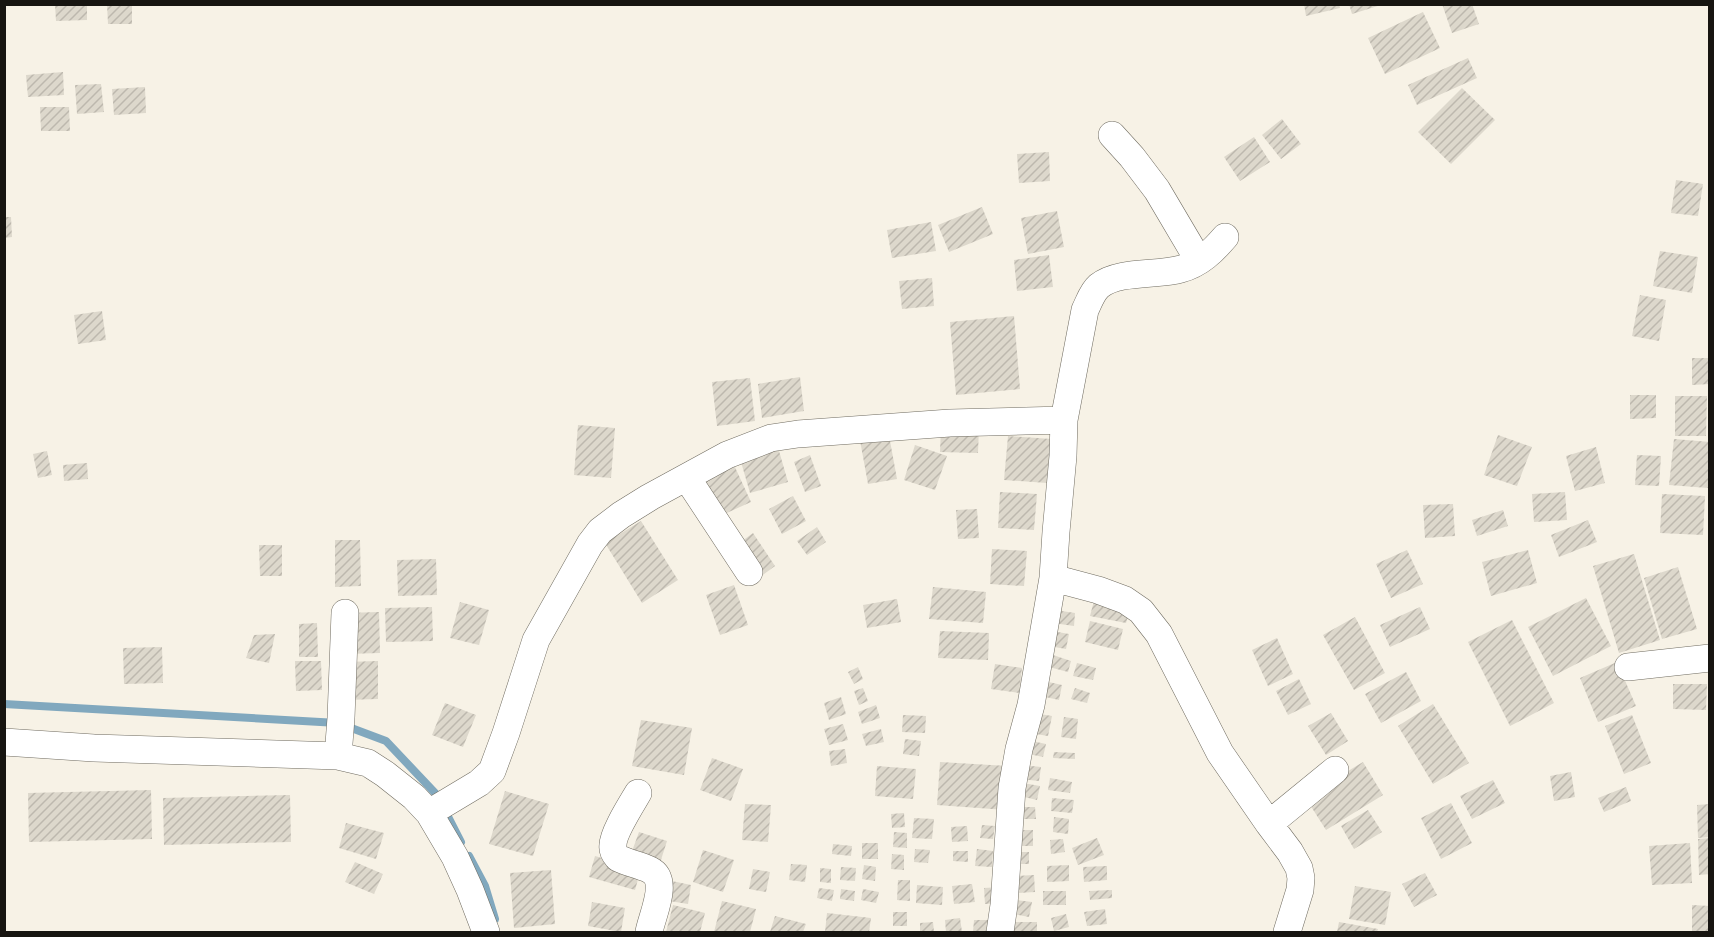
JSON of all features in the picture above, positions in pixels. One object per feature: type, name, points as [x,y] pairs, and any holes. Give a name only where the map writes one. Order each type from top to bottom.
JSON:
[{"type":"street","points":[[1112,135],[1157,190],[1199,261]]},
{"type":"street","points":[[1000,933],[1012,788],[1019,749],[1031,705],[1053,578],[1064,456],[1064,420],[1085,310],[1098,286],[1110,280],[1181,269],[1210,253],[1225,237]]},
{"type":"street","points":[[438,808],[479,783],[492,771],[536,640],[590,544],[600,531],[650,497],[727,455],[771,438],[950,423],[1064,420]]},
{"type":"street","points":[[687,478],[749,572]]},
{"type":"street","points":[[1053,578],[1125,600],[1141,610],[1159,634],[1220,753],[1299,868],[1300,890],[1287,933]]},
{"type":"street","points":[[345,613],[340,735],[360,760],[377,768],[414,797],[438,808],[486,933]]},
{"type":"street","points":[[1628,667],[1710,658]]},
{"type":"street","points":[[4,742],[94,748],[340,735]]},
{"type":"street","points":[[1269,824],[1335,771]]},
{"type":"street","points":[[638,793],[613,841],[612,848],[618,858],[647,868],[658,878],[659,892],[649,933]]},
{"type":"building","points":[[55,4],[87,4],[87,20],[56,21]]},
{"type":"building","points":[[107,4],[132,4],[132,24],[108,24]]},
{"type":"building","points":[[1304,4],[1339,4],[1340,8],[1306,16]]},
{"type":"building","points":[[1349,4],[1380,4],[1381,5],[1352,14]]},
{"type":"building","points":[[1442,4],[1472,4],[1479,24],[1452,33]]},
{"type":"building","points":[[1423,12],[1440,48],[1385,74],[1368,38]]},
{"type":"building","points":[[1468,58],[1477,78],[1417,105],[1408,85]]},
{"type":"building","points":[[63,72],[64,95],[28,97],[26,75]]},
{"type":"building","points":[[101,84],[104,112],[77,114],[75,85]]},
{"type":"building","points":[[145,87],[146,113],[114,115],[112,89]]},
{"type":"building","points":[[1462,88],[1495,120],[1451,164],[1418,132]]},
{"type":"building","points":[[40,107],[69,107],[70,131],[41,131]]},
{"type":"building","points":[[1282,119],[1301,144],[1281,159],[1262,135]]},
{"type":"building","points":[[1254,137],[1270,162],[1240,181],[1224,157]]},
{"type":"building","points":[[1049,152],[1050,181],[1019,183],[1017,154]]},
{"type":"building","points":[[1676,180],[1703,184],[1698,216],[1671,213]]},
{"type":"building","points":[[982,207],[993,234],[949,252],[938,225]]},
{"type":"building","points":[[1057,211],[1064,247],[1028,254],[1021,218]]},
{"type":"building","points":[[4,217],[11,217],[12,237],[4,238]]},
{"type":"building","points":[[931,222],[936,251],[892,258],[887,230]]},
{"type":"building","points":[[1660,251],[1698,257],[1692,293],[1653,286]]},
{"type":"building","points":[[1049,255],[1053,287],[1017,291],[1014,260]]},
{"type":"building","points":[[932,278],[934,306],[902,309],[899,281]]},
{"type":"building","points":[[1640,295],[1666,300],[1659,341],[1632,336]]},
{"type":"building","points":[[102,311],[106,340],[78,344],[74,315]]},
{"type":"building","points":[[1014,316],[1020,389],[956,395],[950,322]]},
{"type":"building","points":[[1692,358],[1710,358],[1710,384],[1692,385]]},
{"type":"building","points":[[800,377],[804,411],[762,418],[758,384]]},
{"type":"building","points":[[750,378],[755,421],[717,426],[712,382]]},
{"type":"building","points":[[1630,395],[1656,395],[1656,418],[1630,419]]},
{"type":"building","points":[[1675,396],[1707,396],[1706,436],[1675,436]]},
{"type":"building","points":[[578,425],[615,428],[611,478],[574,475]]},
{"type":"building","points":[[941,427],[979,427],[978,453],[940,452]]},
{"type":"building","points":[[888,430],[897,479],[868,484],[859,435]]},
{"type":"building","points":[[1498,435],[1532,447],[1517,486],[1484,475]]},
{"type":"building","points":[[1008,436],[1051,439],[1047,483],[1004,480]]},
{"type":"building","points":[[1674,439],[1710,442],[1708,488],[1669,485]]},
{"type":"building","points":[[777,444],[788,482],[750,493],[739,455]]},
{"type":"building","points":[[915,445],[947,456],[935,490],[904,480]]},
{"type":"building","points":[[1596,447],[1605,483],[1575,491],[1566,456]]},
{"type":"building","points":[[47,451],[52,475],[38,478],[33,454]]},
{"type":"building","points":[[810,455],[821,486],[805,492],[794,462]]},
{"type":"building","points":[[1637,455],[1661,456],[1659,486],[1635,485]]},
{"type":"building","points":[[87,463],[88,479],[64,481],[63,465]]},
{"type":"building","points":[[734,465],[751,502],[720,516],[703,479]]},
{"type":"building","points":[[1000,492],[1037,494],[1034,530],[998,528]]},
{"type":"building","points":[[1565,492],[1567,520],[1534,522],[1532,494]]},
{"type":"building","points":[[1662,494],[1705,496],[1703,535],[1660,533]]},
{"type":"building","points":[[793,496],[806,521],[782,534],[769,509]]},
{"type":"building","points":[[1453,504],[1455,536],[1425,538],[1423,505]]},
{"type":"building","points":[[977,509],[979,538],[958,539],[956,510]]},
{"type":"building","points":[[1503,510],[1508,526],[1477,536],[1472,520]]},
{"type":"building","points":[[1588,520],[1597,542],[1559,557],[1551,535]]},
{"type":"building","points":[[641,521],[678,580],[642,603],[605,543]]},
{"type":"building","points":[[817,527],[826,542],[807,555],[797,541]]},
{"type":"building","points":[[753,533],[775,566],[760,577],[738,544]]},
{"type":"building","points":[[335,540],[360,540],[361,586],[335,587]]},
{"type":"building","points":[[259,545],[282,545],[282,576],[260,576]]},
{"type":"building","points":[[992,549],[1027,551],[1024,586],[990,584]]},
{"type":"building","points":[[1407,550],[1423,584],[1391,598],[1376,564]]},
{"type":"building","points":[[1528,550],[1537,583],[1491,596],[1482,562]]},
{"type":"building","points":[[1634,554],[1660,640],[1619,653],[1593,566]]},
{"type":"building","points":[[436,559],[437,595],[398,596],[397,560]]},
{"type":"building","points":[[1678,567],[1697,629],[1662,639],[1644,578]]},
{"type":"building","points":[[734,585],[748,625],[720,635],[706,595]]},
{"type":"building","points":[[933,587],[986,592],[983,623],[929,619]]},
{"type":"building","points":[[1095,597],[1131,605],[1126,623],[1090,616]]},
{"type":"building","points":[[1586,598],[1611,646],[1553,676],[1528,627]]},
{"type":"building","points":[[897,599],[901,622],[867,628],[863,605]]},
{"type":"building","points":[[460,602],[489,610],[479,645],[450,638]]},
{"type":"building","points":[[432,607],[433,641],[386,642],[385,608]]},
{"type":"building","points":[[1420,607],[1430,629],[1390,647],[1380,625]]},
{"type":"building","points":[[1055,610],[1075,613],[1074,626],[1053,623]]},
{"type":"building","points":[[379,612],[380,653],[346,654],[345,613]]},
{"type":"building","points":[[1355,617],[1385,673],[1354,690],[1323,635]]},
{"type":"building","points":[[1512,620],[1554,703],[1510,726],[1468,642]]},
{"type":"building","points":[[1090,621],[1123,629],[1118,650],[1085,642]]},
{"type":"building","points":[[317,623],[318,657],[299,657],[299,624]]},
{"type":"building","points":[[940,631],[989,633],[988,660],[938,658]]},
{"type":"building","points":[[1052,631],[1069,634],[1066,649],[1049,646]]},
{"type":"building","points":[[275,634],[269,663],[246,658],[254,635]]},
{"type":"building","points":[[1277,638],[1293,674],[1268,686],[1252,650]]},
{"type":"building","points":[[162,647],[163,683],[124,684],[123,648]]},
{"type":"building","points":[[1053,655],[1071,661],[1068,672],[1049,667]]},
{"type":"building","points":[[295,661],[321,661],[322,690],[296,691]]},
{"type":"building","points":[[378,661],[378,699],[346,700],[345,662]]},
{"type":"building","points":[[1617,662],[1636,706],[1598,722],[1580,678]]},
{"type":"building","points":[[1077,663],[1096,668],[1093,680],[1073,676]]},
{"type":"building","points":[[995,664],[1022,668],[1019,693],[991,689]]},
{"type":"building","points":[[858,667],[863,679],[854,684],[848,672]]},
{"type":"building","points":[[1406,672],[1421,701],[1381,723],[1365,694]]},
{"type":"building","points":[[1299,679],[1311,704],[1288,715],[1276,691]]},
{"type":"building","points":[[1044,681],[1062,685],[1059,700],[1041,696]]},
{"type":"building","points":[[1673,684],[1707,684],[1706,710],[1673,709]]},
{"type":"building","points":[[863,688],[868,701],[859,705],[854,691]]},
{"type":"building","points":[[1075,688],[1090,693],[1087,703],[1071,699]]},
{"type":"building","points":[[841,697],[846,714],[829,720],[824,703]]},
{"type":"building","points":[[445,703],[476,715],[463,747],[432,735]]},
{"type":"building","points":[[1433,704],[1469,763],[1433,784],[1398,726]]},
{"type":"building","points":[[876,705],[880,718],[862,724],[858,712]]},
{"type":"building","points":[[1034,713],[1052,716],[1048,736],[1030,733]]},
{"type":"building","points":[[1331,713],[1348,741],[1326,755],[1308,726]]},
{"type":"building","points":[[903,715],[926,716],[925,733],[902,732]]},
{"type":"building","points":[[1632,715],[1651,763],[1624,774],[1605,726]]},
{"type":"building","points":[[1064,717],[1078,719],[1076,739],[1061,737]]},
{"type":"building","points":[[641,720],[692,728],[684,775],[632,766]]},
{"type":"building","points":[[843,724],[848,740],[829,745],[824,729]]},
{"type":"building","points":[[881,729],[884,742],[866,746],[862,734]]},
{"type":"building","points":[[905,739],[921,741],[919,756],[903,754]]},
{"type":"building","points":[[1027,740],[1046,744],[1043,757],[1024,753]]},
{"type":"building","points":[[845,749],[847,763],[831,766],[829,751]]},
{"type":"building","points":[[1054,752],[1075,753],[1075,759],[1053,758]]},
{"type":"building","points":[[712,758],[743,769],[731,801],[700,790]]},
{"type":"building","points":[[940,762],[1008,766],[1006,810],[937,805]]},
{"type":"building","points":[[1363,762],[1383,795],[1326,830],[1305,797]]},
{"type":"building","points":[[1022,765],[1041,767],[1039,781],[1020,779]]},
{"type":"building","points":[[877,766],[916,769],[913,799],[875,796]]},
{"type":"building","points":[[1571,772],[1575,797],[1554,801],[1550,776]]},
{"type":"building","points":[[1050,778],[1072,782],[1070,793],[1048,790]]},
{"type":"building","points":[[1493,780],[1505,803],[1472,819],[1460,796]]},
{"type":"building","points":[[1023,783],[1040,786],[1037,800],[1020,796]]},
{"type":"building","points":[[1626,787],[1631,801],[1604,812],[1598,798]]},
{"type":"building","points":[[151,790],[152,839],[29,842],[28,793]]},
{"type":"building","points":[[505,791],[549,804],[533,856],[489,844]]},
{"type":"building","points":[[290,795],[291,842],[164,845],[163,798]]},
{"type":"building","points":[[1052,798],[1074,800],[1072,813],[1051,811]]},
{"type":"building","points":[[1451,803],[1472,843],[1441,859],[1421,818]]},
{"type":"building","points":[[745,804],[771,805],[768,842],[742,840]]},
{"type":"building","points":[[1710,804],[1710,837],[1698,838],[1697,805]]},
{"type":"building","points":[[1017,807],[1035,807],[1036,819],[1017,819]]},
{"type":"building","points":[[1368,810],[1382,832],[1354,849],[1341,826]]},
{"type":"building","points":[[904,813],[905,827],[892,828],[891,814]]},
{"type":"building","points":[[1054,817],[1069,819],[1068,834],[1053,832]]},
{"type":"building","points":[[914,818],[934,819],[932,839],[912,838]]},
{"type":"building","points":[[346,823],[384,833],[376,859],[339,848]]},
{"type":"building","points":[[982,825],[995,826],[993,839],[980,838]]},
{"type":"building","points":[[967,826],[968,841],[952,842],[951,827]]},
{"type":"building","points":[[1018,830],[1033,830],[1033,846],[1018,846]]},
{"type":"building","points":[[639,832],[667,841],[660,863],[631,854]]},
{"type":"building","points":[[894,832],[907,833],[907,848],[893,847]]},
{"type":"building","points":[[1097,838],[1104,855],[1078,865],[1072,848]]},
{"type":"building","points":[[1710,838],[1710,874],[1699,875],[1698,839]]},
{"type":"building","points":[[1063,839],[1065,852],[1051,854],[1050,840]]},
{"type":"building","points":[[862,843],[878,843],[878,859],[862,859]]},
{"type":"building","points":[[1690,843],[1692,883],[1652,885],[1649,846]]},
{"type":"building","points":[[833,844],[852,846],[851,856],[832,854]]},
{"type":"building","points":[[915,849],[930,850],[928,863],[914,862]]},
{"type":"building","points":[[977,849],[993,851],[992,867],[975,866]]},
{"type":"building","points":[[703,850],[734,860],[723,892],[693,882]]},
{"type":"building","points":[[953,851],[968,851],[968,862],[953,861]]},
{"type":"building","points":[[1014,852],[1029,852],[1029,864],[1015,864]]},
{"type":"building","points":[[892,854],[904,855],[904,870],[891,869]]},
{"type":"building","points":[[595,856],[641,869],[635,890],[589,877]]},
{"type":"building","points":[[355,862],[383,874],[374,894],[345,882]]},
{"type":"building","points":[[791,864],[807,865],[805,882],[789,880]]},
{"type":"building","points":[[864,865],[876,867],[875,881],[862,879]]},
{"type":"building","points":[[1069,865],[1069,881],[1047,882],[1047,866]]},
{"type":"building","points":[[1107,866],[1107,880],[1084,882],[1083,867]]},
{"type":"building","points":[[841,867],[856,868],[855,881],[840,880]]},
{"type":"building","points":[[820,868],[831,869],[831,883],[820,882]]},
{"type":"building","points":[[753,869],[770,872],[766,892],[749,889]]},
{"type":"building","points":[[551,870],[555,924],[514,928],[510,873]]},
{"type":"building","points":[[1425,873],[1437,895],[1414,907],[1402,884]]},
{"type":"building","points":[[1034,875],[1035,892],[1018,893],[1016,876]]},
{"type":"building","points":[[667,880],[691,885],[688,904],[663,900]]},
{"type":"building","points":[[898,880],[910,880],[910,901],[897,900]]},
{"type":"building","points":[[972,884],[975,902],[954,904],[952,886]]},
{"type":"building","points":[[917,885],[943,887],[942,905],[916,903]]},
{"type":"building","points":[[1355,886],[1391,892],[1385,925],[1349,919]]},
{"type":"building","points":[[1000,887],[1001,903],[985,904],[984,888]]},
{"type":"building","points":[[819,888],[834,890],[832,901],[817,898]]},
{"type":"building","points":[[841,889],[855,891],[854,901],[840,899]]},
{"type":"building","points":[[863,889],[879,892],[876,903],[861,900]]},
{"type":"building","points":[[1112,890],[1112,898],[1090,900],[1089,891]]},
{"type":"building","points":[[1043,891],[1066,891],[1066,905],[1043,905]]},
{"type":"building","points":[[1016,900],[1032,902],[1029,917],[1013,914]]},
{"type":"building","points":[[722,901],[756,909],[750,932],[714,932]]},
{"type":"building","points":[[592,902],[625,908],[621,932],[588,926]]},
{"type":"building","points":[[673,905],[705,913],[700,932],[666,932]]},
{"type":"building","points":[[1692,905],[1710,906],[1710,932],[1692,932]]},
{"type":"building","points":[[1105,909],[1107,924],[1087,926],[1084,912]]},
{"type":"building","points":[[893,912],[907,912],[907,926],[893,926]]},
{"type":"building","points":[[827,913],[871,918],[869,932],[825,932]]},
{"type":"building","points":[[1066,914],[1069,927],[1054,931],[1051,918]]},
{"type":"building","points":[[775,916],[806,924],[803,932],[770,932]]},
{"type":"building","points":[[960,918],[962,932],[946,932],[945,920]]},
{"type":"building","points":[[974,920],[993,920],[992,932],[973,932]]},
{"type":"building","points":[[933,922],[934,932],[920,932],[920,923]]},
{"type":"building","points":[[1012,922],[1037,922],[1037,932],[1012,932]]},
{"type":"building","points":[[1339,922],[1378,929],[1377,932],[1337,932]]},
{"type":"waterway","points":[[4,704],[338,723],[386,741],[437,795],[461,842]]},
{"type":"waterway","points":[[469,856],[485,886],[495,919]]}]
